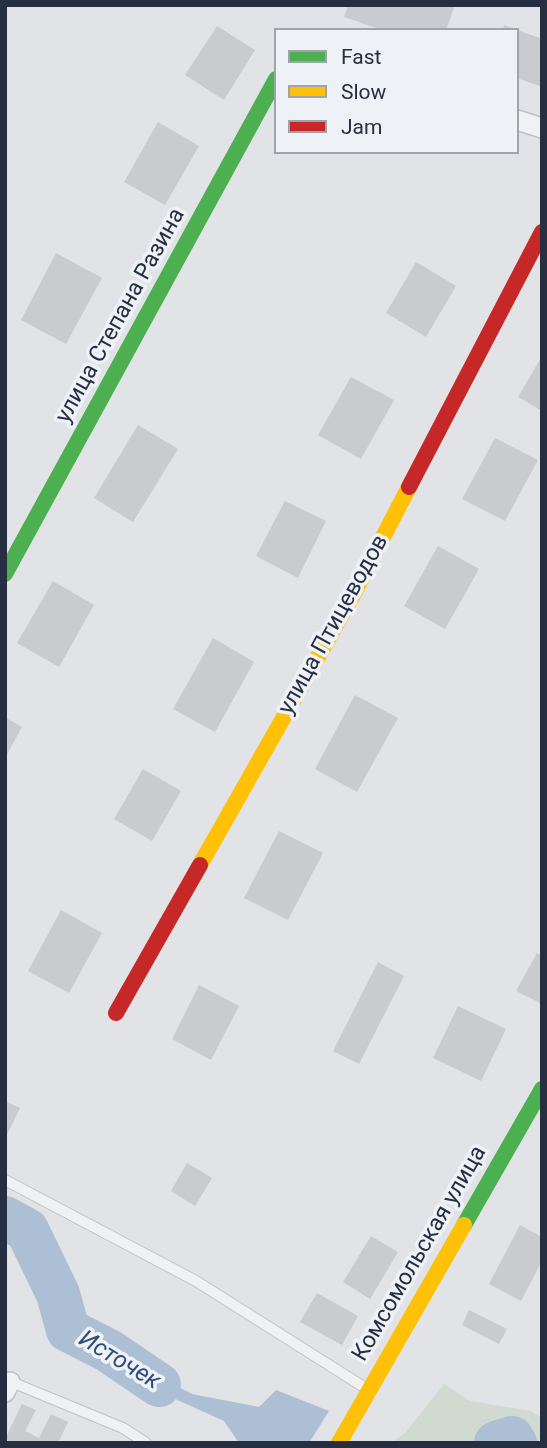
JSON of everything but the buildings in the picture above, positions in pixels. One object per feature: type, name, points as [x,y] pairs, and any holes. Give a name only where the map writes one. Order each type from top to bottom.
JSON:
[{"type":"street","name":"улица Степана Разина","points":[[5,574],[274,83]]},
{"type":"street","points":[[519,121],[542,128]]},
{"type":"street","name":"улица Птицеводов","points":[[116,1013],[353,595],[542,232]]},
{"type":"street","name":"Комсомольская улица","points":[[339,1443],[367,1389],[542,1089]]},
{"type":"lane","points":[[5,1180],[196,1281],[367,1389]]},
{"type":"lane","points":[[7,1385],[123,1428],[146,1443]]},
{"type":"shaded area","points":[[444,1384],[470,1401],[531,1411],[542,1418],[542,1443],[391,1443],[405,1433]]},
{"type":"water","points":[[109,1351],[192,1394],[259,1407],[276,1390],[329,1411],[309,1443],[239,1443],[224,1421],[162,1393]]},
{"type":"waterway","name":"Источек","points":[[5,1218],[27,1230],[58,1294],[68,1330],[109,1351],[159,1385]]},
{"type":"waterway","name":"Источек","points":[[496,1443],[512,1438],[515,1443]]},
{"type":"traffic: fast","points":[[5,574],[274,83]]},
{"type":"traffic: fast","points":[[464,1225],[542,1089]]},
{"type":"traffic: slow","points":[[200,865],[353,595],[409,487]]},
{"type":"traffic: slow","points":[[339,1443],[464,1225]]},
{"type":"traffic: jam","points":[[409,487],[542,232]]},
{"type":"traffic: jam","points":[[116,1013],[200,865]]}]
